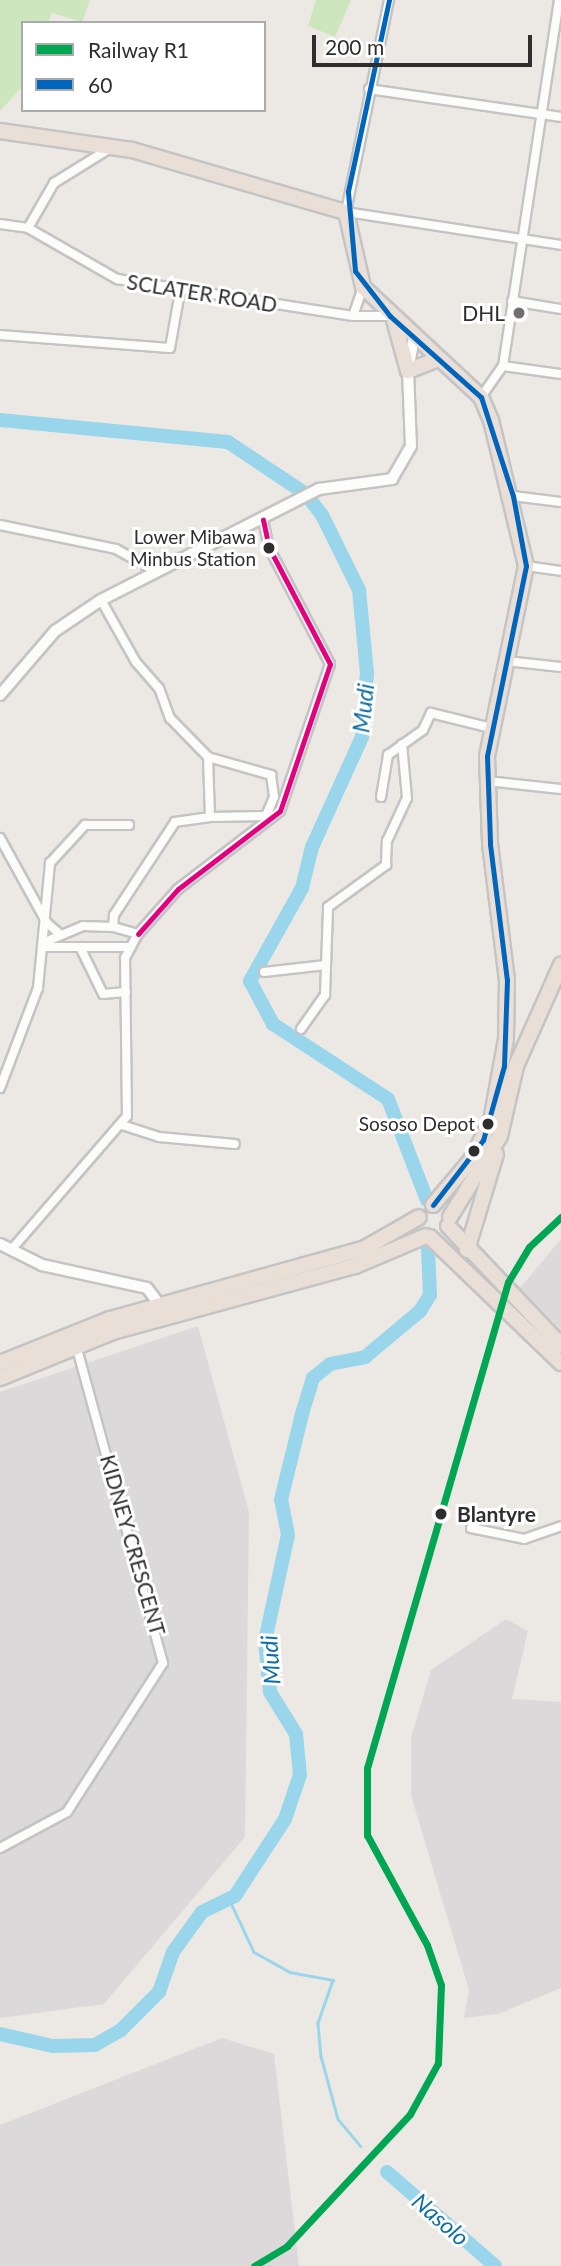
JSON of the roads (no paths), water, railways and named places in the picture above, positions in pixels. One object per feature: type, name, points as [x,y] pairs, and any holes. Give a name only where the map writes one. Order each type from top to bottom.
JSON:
[{"type":"highway","points":[[0,131],[113,147],[346,212],[363,287],[414,338],[481,397],[513,496],[526,566],[491,728],[487,780],[507,979],[496,1107],[471,1160],[433,1205],[419,1217],[363,1249],[160,1306],[0,1363]]},
{"type":"highway","points":[[392,317],[408,372],[437,359]]},
{"type":"highway","points":[[467,1250],[500,1136],[516,1066],[561,965]]},
{"type":"highway","points":[[0,1378],[76,1345],[355,1266],[428,1236],[449,1221],[500,1136]]},
{"type":"highway","points":[[433,1205],[449,1221],[467,1250],[561,1346]]},
{"type":"highway","points":[[419,1217],[428,1236],[561,1363]]},
{"type":"street","points":[[389,0],[346,212],[561,245]]},
{"type":"street","points":[[481,397],[503,366],[538,113],[559,0]]},
{"type":"street","points":[[369,89],[561,117]]},
{"type":"street","points":[[0,224],[28,228],[54,183],[113,147]]},
{"type":"street","name":"SCLATER ROAD","points":[[28,228],[105,275],[180,292],[353,316],[392,317]]},
{"type":"street","points":[[353,316],[363,287]]},
{"type":"street","points":[[0,335],[170,348],[180,292]]},
{"type":"street","points":[[512,301],[561,309]]},
{"type":"street","points":[[0,695],[55,631],[102,600],[288,508],[319,489],[383,482],[401,470],[412,433],[408,372],[414,338]]},
{"type":"street","points":[[503,366],[561,374]]},
{"type":"street","points":[[513,496],[561,502]]},
{"type":"street","points":[[11,1250],[122,1125],[129,1102],[126,992],[131,947],[138,934],[178,889],[280,811],[330,664],[269,548],[263,520]]},
{"type":"street","points":[[0,524],[131,554],[157,572]]},
{"type":"street","points":[[526,566],[561,571]]},
{"type":"street","points":[[102,600],[136,662],[159,688],[170,718],[208,757],[271,775],[274,797],[266,816],[210,817],[175,822],[114,915],[113,926]]},
{"type":"street","points":[[506,660],[561,667]]},
{"type":"street","points":[[381,797],[388,755],[423,730],[431,713],[491,728]]},
{"type":"street","points":[[301,1029],[325,995],[328,907],[386,865],[387,841],[407,797],[402,744]]},
{"type":"street","points":[[208,757],[210,817]]},
{"type":"street","points":[[487,780],[561,789]]},
{"type":"street","points":[[0,1088],[32,1012],[45,945],[52,858],[85,825],[129,825]]},
{"type":"street","points":[[0,838],[47,923],[61,935]]},
{"type":"street","points":[[45,945],[83,926],[113,926],[138,934]]},
{"type":"street","points":[[45,945],[131,947]]},
{"type":"street","points":[[80,947],[103,994],[126,992]]},
{"type":"street","points":[[264,972],[326,965]]},
{"type":"street","points":[[122,1125],[159,1137],[235,1144]]},
{"type":"street","points":[[0,1244],[83,1277],[141,1286],[153,1291],[160,1306]]},
{"type":"street","name":"KIDNEY CRESCENT","points":[[0,1848],[67,1812],[163,1663],[76,1345]]},
{"type":"street","points":[[471,1528],[524,1539],[561,1526]]},
{"type":"waterway","name":"Mudi","points":[[0,420],[228,442],[306,494],[322,515],[359,590],[367,673],[362,737],[312,847],[302,888],[250,981],[273,1024],[388,1099],[427,1200]]},
{"type":"waterway","name":"Mudi","points":[[0,2034],[53,2046],[95,2045],[121,2030],[159,1992],[173,1952],[202,1912],[235,1896],[285,1819],[300,1775],[296,1734],[270,1692],[265,1641],[288,1535],[281,1500],[302,1414],[313,1378],[330,1364],[365,1357],[420,1311],[430,1295],[428,1249]]},
{"type":"waterway","name":"Mudi","points":[[273,1587],[263,1674],[272,1705],[300,1740],[302,1768],[273,1845],[231,1903],[254,1952],[290,1972],[333,1980],[318,2023],[321,2056],[338,2119],[361,2146]]},
{"type":"waterway","name":"Nasolo","points":[[387,2172],[495,2266]]},
{"type":"railway","points":[[372,1747],[498,1316]]},
{"type":"rail line","name":"R1","points":[[254,2266],[287,2246],[410,2114],[438,2063],[441,1985],[427,1945],[367,1835],[367,1768],[508,1282],[529,1247],[561,1217]]},
{"type":"place","name":"DHL","points":[[519,313]]},
{"type":"place","name":"Lower Mibawa Minbus Station","points":[[269,548]]},
{"type":"place","name":"Sososo Depot","points":[[488,1124]]},
{"type":"place","name":"Blantyre","points":[[441,1514]]}]
